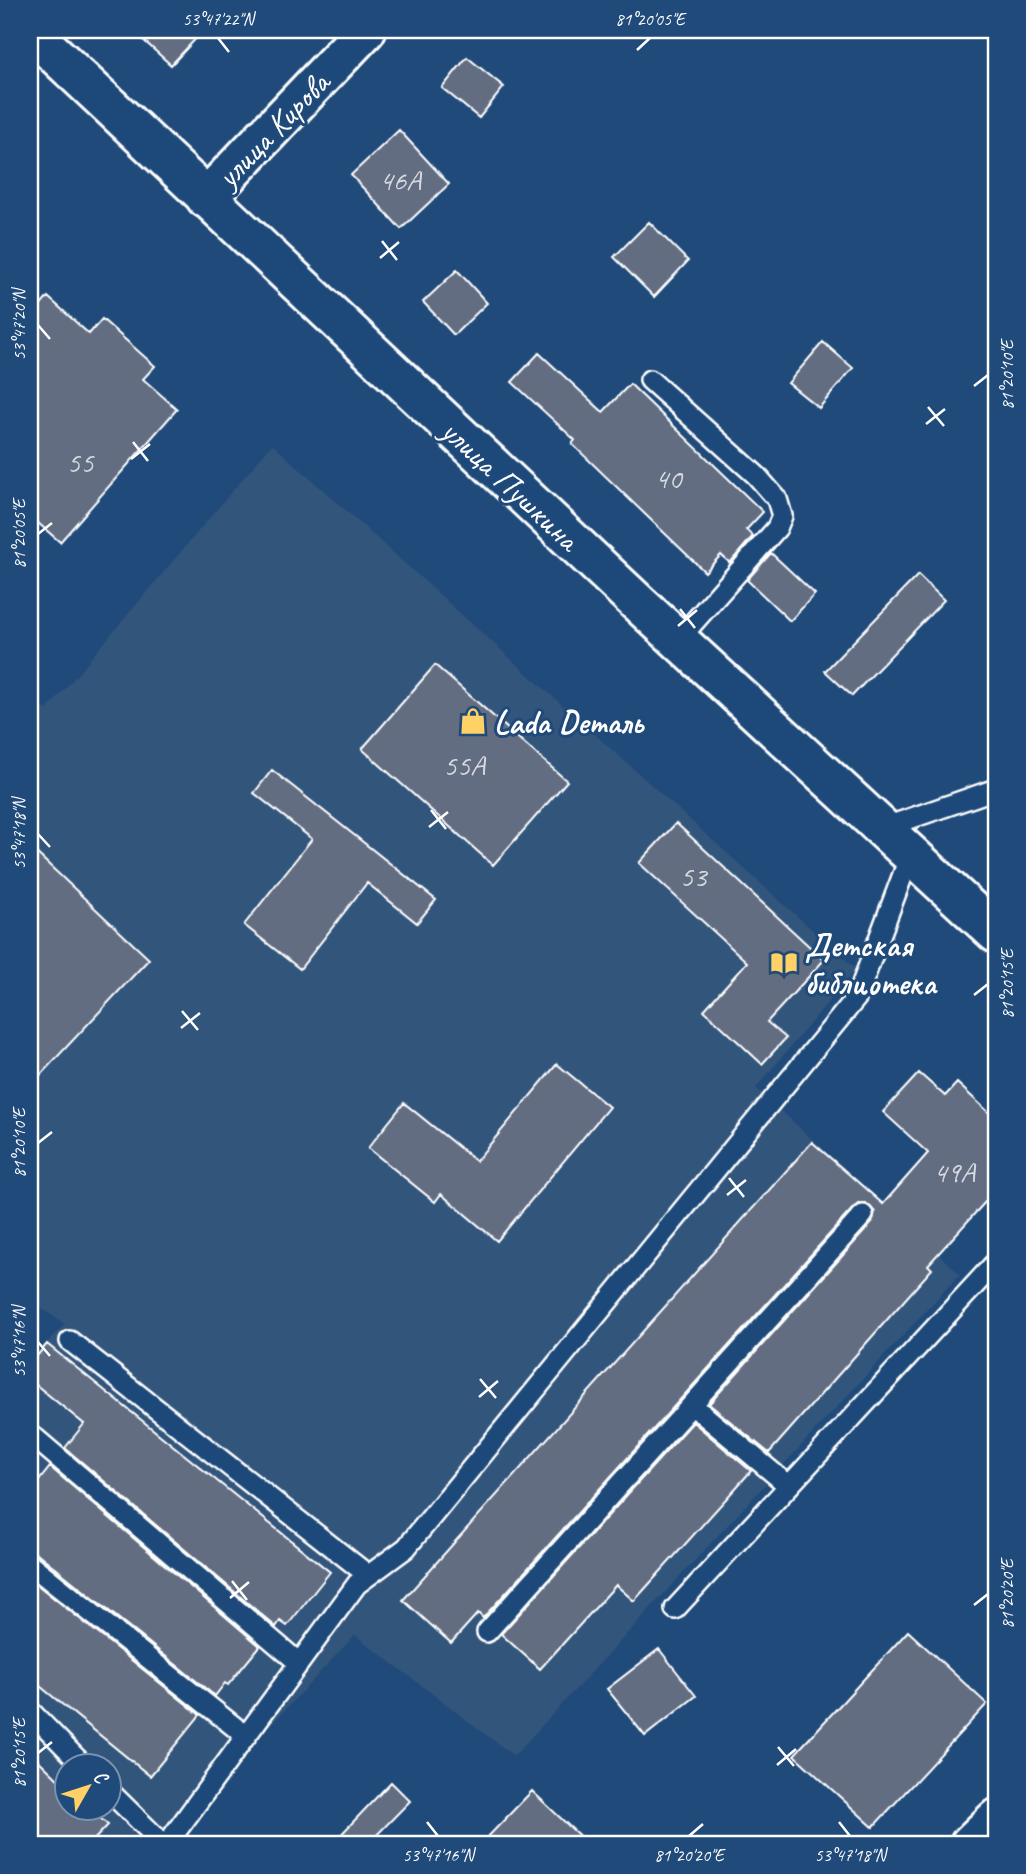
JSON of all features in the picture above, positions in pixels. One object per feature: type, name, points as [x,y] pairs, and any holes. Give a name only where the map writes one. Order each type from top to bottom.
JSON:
[{"type":"street","name":"улица Кирова","points":[[206,198],[366,30]]},
{"type":"street","name":"улица Пушкина","points":[[30,31],[678,640],[996,933]]},
{"type":"street","points":[[970,1844],[996,1819]]},
{"type":"lane","points":[[650,380],[756,475],[777,499],[782,516],[777,528],[678,640]]},
{"type":"lane","points":[[122,1803],[165,1844],[357,1584],[406,1548],[857,997],[897,840],[996,789]]},
{"type":"lane","points":[[487,1632],[863,1214]]},
{"type":"lane","points":[[675,1609],[996,1262]]},
{"type":"lane","points":[[70,1341],[368,1575]]},
{"type":"lane","points":[[693,1406],[789,1486]]},
{"type":"lane","points":[[30,1444],[35,1438],[299,1663]]},
{"type":"lane","points":[[30,1564],[246,1736]]},
{"type":"lane","points":[[30,1711],[70,1752]]},
{"type":"shaded area","points":[[272,444],[856,969],[756,1088],[960,1274],[514,1756],[355,1635],[160,1844],[30,1844],[30,1360],[65,1324],[30,1301],[30,696],[47,710]]},
{"type":"building","points":[[132,30],[204,30],[171,65]]},
{"type":"building","points":[[467,57],[504,87],[479,118],[442,88]]},
{"type":"building","points":[[399,130],[449,184],[401,229],[351,175]]},
{"type":"building","points":[[649,222],[688,261],[654,297],[614,257]]},
{"type":"building","points":[[457,270],[487,303],[454,335],[423,302]]},
{"type":"building","points":[[48,297],[89,334],[102,319],[155,366],[143,379],[177,409],[60,542],[30,516],[30,318]]},
{"type":"building","points":[[823,342],[853,368],[819,408],[788,383]]},
{"type":"building","points":[[539,353],[603,412],[630,384],[763,512],[746,530],[753,536],[730,563],[721,555],[705,572],[572,444],[575,440],[512,382]]},
{"type":"building","points":[[771,553],[815,594],[790,621],[747,580]]},
{"type":"building","points":[[918,575],[944,600],[852,696],[825,671]]},
{"type":"building","points":[[435,665],[567,781],[493,865],[362,749]]},
{"type":"building","points":[[272,770],[436,900],[417,923],[367,883],[300,969],[244,925],[312,839],[254,793]]},
{"type":"building","points":[[676,823],[824,960],[767,1022],[786,1038],[762,1064],[704,1010],[747,962],[639,863]]},
{"type":"building","points":[[30,847],[149,959],[30,1086]]},
{"type":"building","points":[[557,1064],[609,1107],[497,1241],[441,1194],[435,1202],[368,1148],[404,1103],[476,1161]]},
{"type":"building","points":[[919,1073],[945,1096],[957,1083],[996,1119],[996,1190],[928,1265],[932,1269],[769,1453],[709,1404],[872,1223],[875,1212],[866,1203],[854,1207],[483,1618],[478,1613],[451,1643],[403,1600],[812,1142],[883,1204],[928,1153],[883,1112]]},
{"type":"building","points":[[47,1344],[330,1572],[287,1626],[280,1621],[276,1627],[65,1448],[84,1424],[30,1380],[30,1364]]},
{"type":"building","points":[[693,1422],[751,1471],[634,1601],[616,1585],[540,1669],[501,1634]]},
{"type":"building","points":[[50,1467],[260,1646],[228,1685],[225,1683],[215,1696],[38,1554],[30,1552],[30,1492]]},
{"type":"building","points":[[30,1579],[200,1715],[150,1776],[30,1678]]},
{"type":"building","points":[[908,1631],[987,1704],[873,1827],[794,1755]]},
{"type":"building","points":[[659,1649],[696,1696],[645,1736],[607,1689]]},
{"type":"building","points":[[30,1752],[52,1773],[52,1822],[105,1822],[108,1825],[90,1844],[30,1844]]},
{"type":"building","points":[[391,1782],[410,1801],[368,1844],[332,1844]]},
{"type":"building","points":[[532,1791],[588,1844],[481,1844]]},
{"type":"place","name":"Lada Dеталь","points":[[473,721]]},
{"type":"place","name":"Детская библиотека","points":[[784,963]]}]
